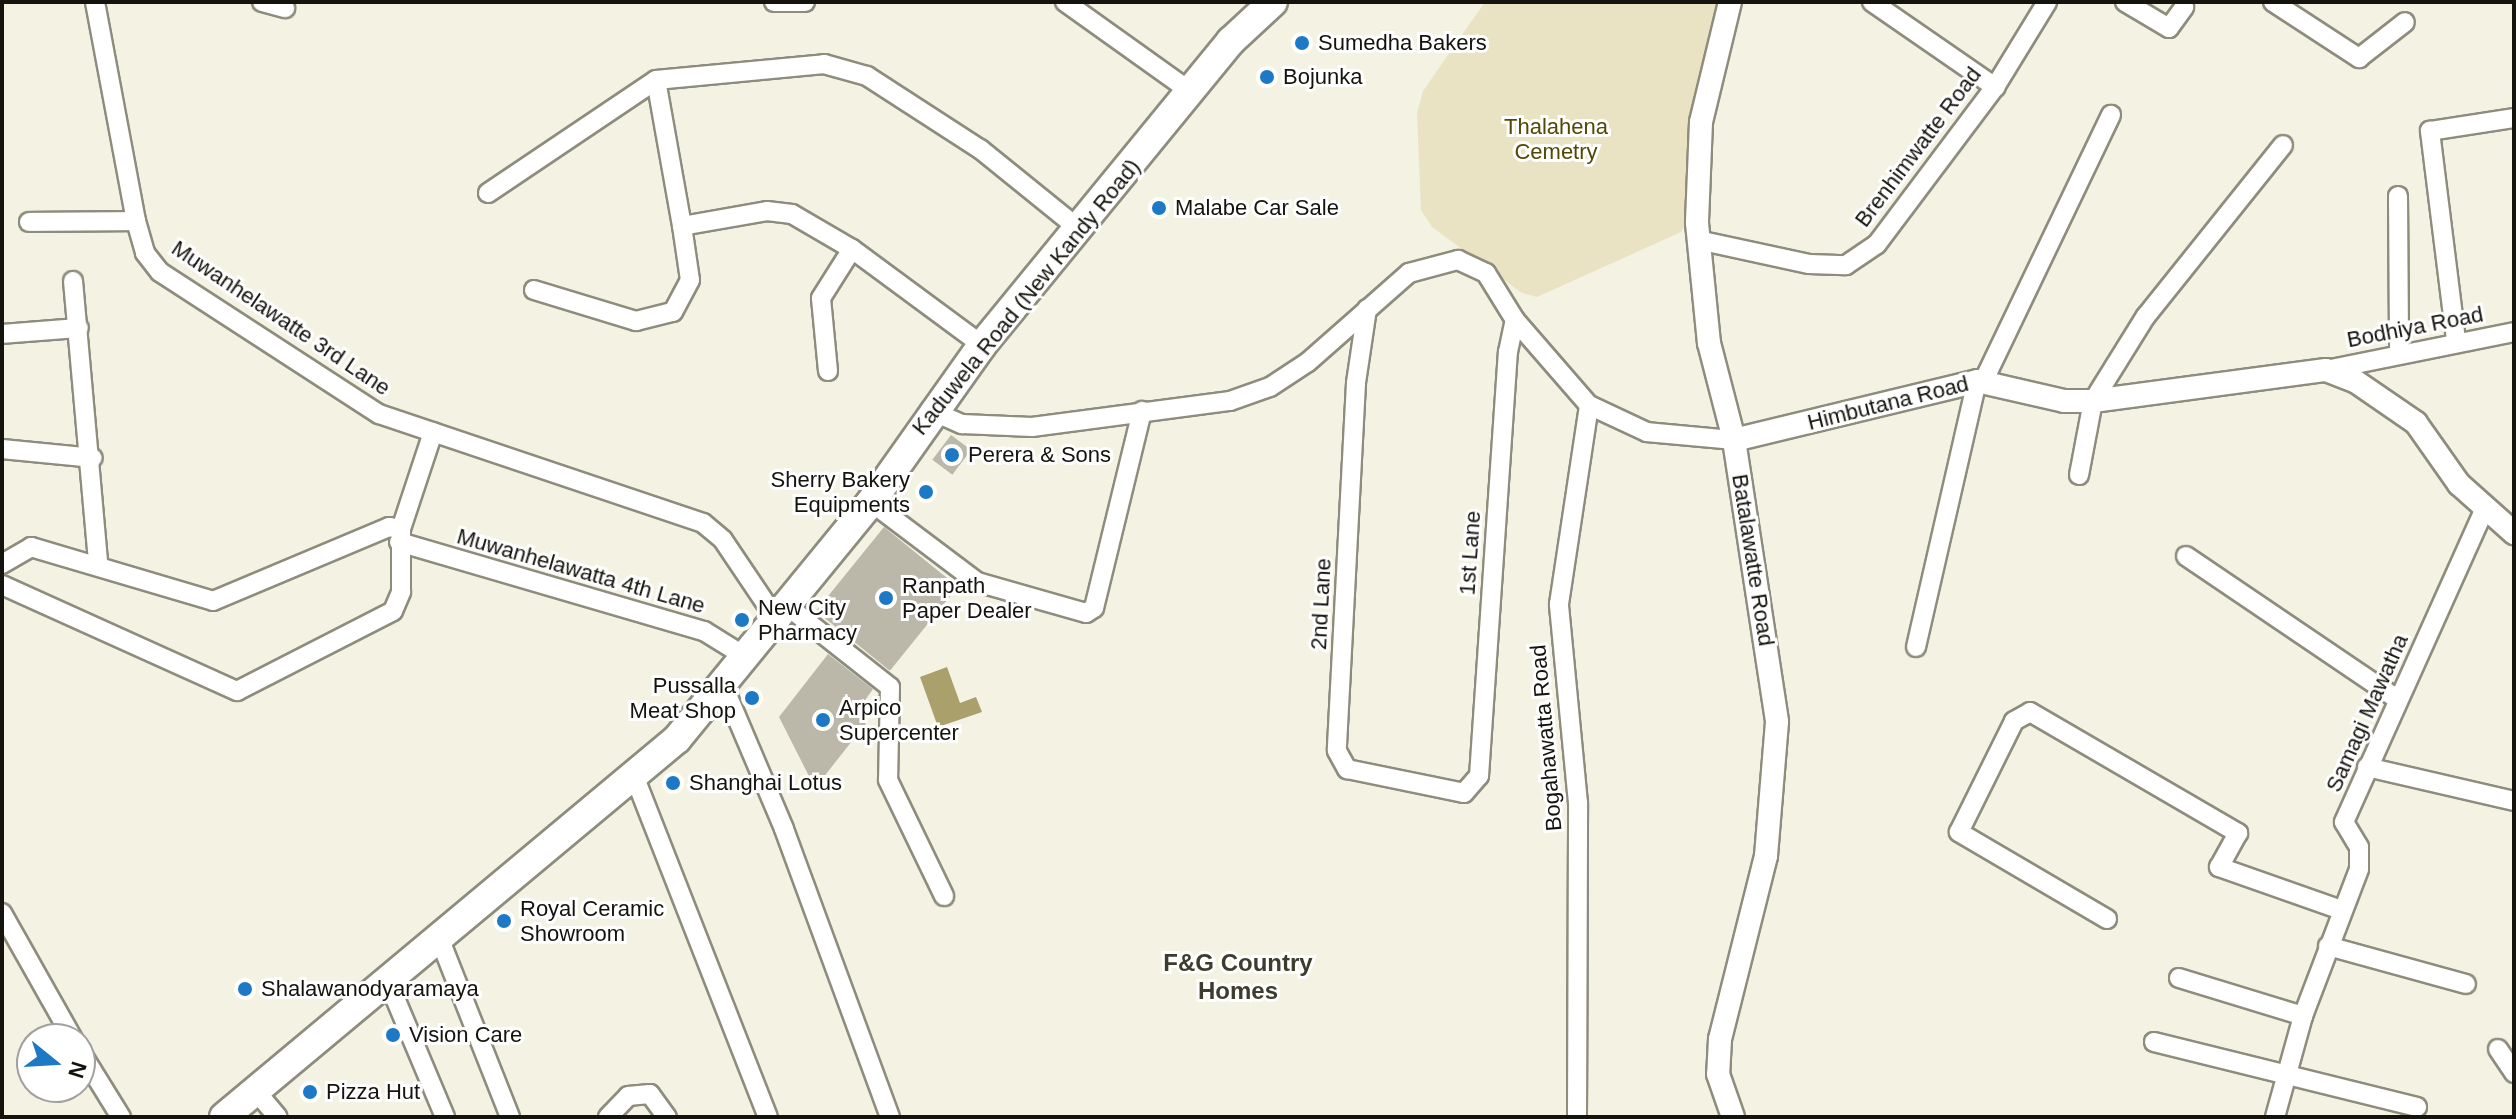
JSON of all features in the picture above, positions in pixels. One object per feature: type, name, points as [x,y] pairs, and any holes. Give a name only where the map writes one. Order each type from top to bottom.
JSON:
[{"type":"main road","name":"Kaduwela Road (New Kandy Road)","points":[[224,1117],[438,935],[635,778],[723,685],[871,502],[930,410],[982,345],[1191,92],[1273,2]]},
{"type":"street","name":"Muwanhelawatte 3rd Lane","points":[[95,2],[136,221],[145,253],[160,272],[370,409],[703,523],[723,540],[781,612],[890,687],[888,780],[944,896]]},
{"type":"street","points":[[262,2],[285,8]]},
{"type":"street","points":[[774,2],[805,2]]},
{"type":"street","points":[[1065,2],[1191,92]]},
{"type":"street","name":"Batalawatte Road","points":[[1730,2],[1698,148],[1698,240],[1709,343],[1734,440],[1777,722],[1766,856],[1720,1039],[1718,1074],[1733,1117]]},
{"type":"street","points":[[1872,2],[1995,87]]},
{"type":"street","name":"Brenhimwatte Road","points":[[1698,240],[1809,264],[1846,265],[1877,244],[1995,87],[2047,2]]},
{"type":"street","points":[[2125,2],[2169,28],[2184,7]]},
{"type":"street","points":[[2273,2],[2359,58],[2405,22]]},
{"type":"street","points":[[488,193],[656,80],[824,64],[867,76],[980,149],[1079,229]]},
{"type":"street","points":[[534,290],[636,321],[673,312],[690,280],[656,80]]},
{"type":"street","points":[[1916,647],[1980,380],[2111,115]]},
{"type":"street","points":[[2456,340],[2430,131],[2514,118]]},
{"type":"street","points":[[2079,475],[2093,401],[2146,316],[2283,145]]},
{"type":"street","points":[[2398,196],[2399,351]]},
{"type":"street","points":[[682,226],[767,211],[792,214],[852,249],[982,345]]},
{"type":"street","points":[[29,222],[136,221]]},
{"type":"street","points":[[828,371],[821,298],[852,249]]},
{"type":"street","points":[[930,410],[962,424],[1032,427],[1230,401],[1270,387],[1308,362],[1409,273],[1458,260],[1486,273],[1515,320],[1589,405],[1647,432],[1734,440]]},
{"type":"street","points":[[73,281],[93,458],[98,563]]},
{"type":"street","name":"2nd Lane","points":[[1367,309],[1356,383],[1337,751],[1347,769],[1464,793],[1474,788]]},
{"type":"street","name":"1st Lane","points":[[1474,788],[1508,352],[1515,320]]},
{"type":"street","points":[[2,334],[79,328]]},
{"type":"street","name":"Bodhiya Road","points":[[2326,370],[2399,351],[2514,332]]},
{"type":"street","points":[[2326,370],[2355,381],[2416,423],[2459,484],[2514,533]]},
{"type":"street","name":"Himbutana Road","points":[[1734,440],[1980,380],[2064,401],[2093,401],[2326,370]]},
{"type":"street","name":"Bogahawatta Road","points":[[1577,1117],[1578,803],[1559,604],[1589,405]]},
{"type":"street","points":[[871,502],[977,582],[1090,611],[1142,411]]},
{"type":"street","points":[[2,585],[237,691],[393,611],[401,592],[400,535],[433,432]]},
{"type":"street","points":[[2,449],[93,458]]},
{"type":"street","name":"Samagi Mawatha","points":[[2275,1117],[2303,1016],[2359,869],[2359,847],[2344,822],[2396,698],[2485,508]]},
{"type":"street","points":[[2,564],[31,547],[224,600],[389,527],[400,535]]},
{"type":"street","name":"Muwanhelawatta 4th Lane","points":[[400,535],[704,631],[746,657]]},
{"type":"street","points":[[2186,556],[2396,698]]},
{"type":"street","points":[[723,685],[784,829],[890,1117]]},
{"type":"street","points":[[2107,919],[1959,832],[2014,721],[2030,712],[2238,833],[2219,867],[2341,910]]},
{"type":"street","points":[[2367,767],[2514,801]]},
{"type":"street","points":[[635,778],[768,1117]]},
{"type":"street","points":[[2,913],[64,1023]]},
{"type":"street","points":[[438,935],[510,1117]]},
{"type":"street","points":[[2328,946],[2466,984]]},
{"type":"street","points":[[2179,978],[2303,1016]]},
{"type":"street","points":[[387,979],[445,1117]]},
{"type":"street","points":[[2154,1042],[2417,1107]]},
{"type":"street","points":[[2498,1049],[2514,1073]]},
{"type":"street","points":[[96,1077],[121,1117]]},
{"type":"street","points":[[255,1090],[278,1117]]},
{"type":"street","points":[[608,1117],[628,1096],[650,1094],[667,1117]]},
{"type":"green space","name":"Thalahena Cemetry","points":[[1485,2],[1727,2],[1690,217],[1681,232],[1537,297],[1522,293],[1432,227],[1421,210],[1417,113],[1423,91]]},
{"type":"shaded area","points":[[947,667],[960,703],[976,697],[982,712],[938,727],[920,677]]},
{"type":"building","name":"Perera & Sons","points":[[951,435],[971,450],[952,475],[932,460]]},
{"type":"building","name":"Ranpath Paper Dealer","points":[[884,527],[958,587],[890,671],[816,611]]},
{"type":"building","name":"Arpico Supercenter","points":[[828,654],[873,689],[858,710],[867,722],[815,788],[779,717]]},
{"type":"place","name":"Sumedha Bakers","points":[[1302,43]]},
{"type":"place","name":"Bojunka","points":[[1267,77]]},
{"type":"place","name":"Malabe Car Sale","points":[[1159,208]]},
{"type":"place","name":"Perera & Sons","points":[[952,455]]},
{"type":"place","name":"Sherry Bakery Equipments","points":[[926,492]]},
{"type":"place","name":"Ranpath Paper Dealer","points":[[886,598]]},
{"type":"place","name":"New City Pharmacy","points":[[742,620]]},
{"type":"place","name":"Pussalla Meat Shop","points":[[752,698]]},
{"type":"place","name":"Arpico Supercenter","points":[[823,720]]},
{"type":"place","name":"Shanghai Lotus","points":[[673,783]]},
{"type":"place","name":"Royal Ceramic Showroom","points":[[504,921]]},
{"type":"place","name":"Shalawanodyaramaya","points":[[245,989]]},
{"type":"place","name":"Vision Care","points":[[393,1035]]},
{"type":"place","name":"Pizza Hut","points":[[310,1092]]},
{"type":"district","name":"F&G Country Homes","points":[[1238,977]]}]
